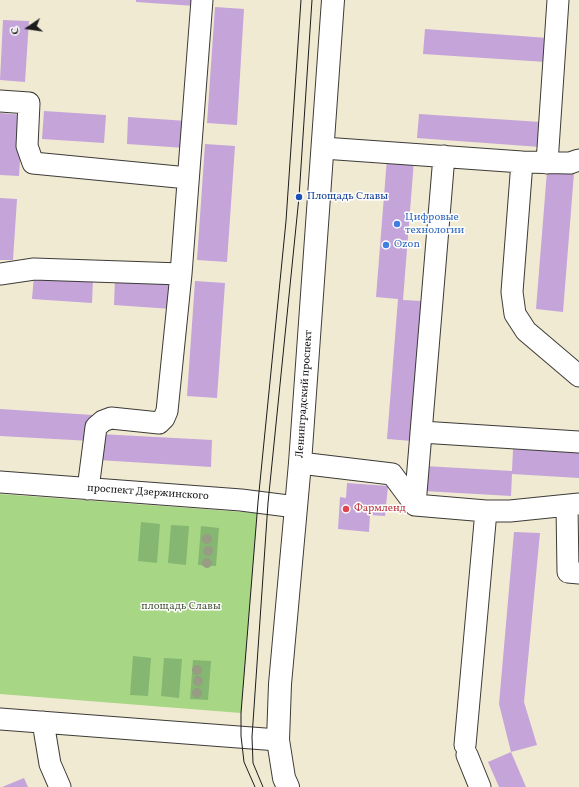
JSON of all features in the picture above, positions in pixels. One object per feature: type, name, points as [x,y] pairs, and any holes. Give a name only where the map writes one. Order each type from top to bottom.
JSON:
[{"type":"main road","name":"Ленинградский проспект","points":[[288,787],[284,778],[278,740],[280,684],[300,463],[333,0]]},
{"type":"street","points":[[88,489],[96,427],[103,421],[111,418],[159,423],[164,418],[167,411],[181,274],[202,0]]},
{"type":"street","points":[[547,163],[558,0]]},
{"type":"street","points":[[0,101],[29,103],[27,146],[33,162],[188,178]]},
{"type":"street","points":[[323,148],[522,162],[570,163],[579,160]]},
{"type":"street","points":[[415,505],[444,156]]},
{"type":"street","points":[[522,162],[512,292],[516,314],[526,331],[579,376]]},
{"type":"street","points":[[0,274],[34,269],[181,274]]},
{"type":"street","points":[[421,432],[579,442]]},
{"type":"street","points":[[300,463],[392,474],[415,505],[486,511],[530,510],[573,505],[568,572],[579,573]]},
{"type":"street","name":"проспект Дзержинского","points":[[0,482],[246,501],[296,507]]},
{"type":"street","points":[[480,787],[466,750],[486,511]]},
{"type":"street","points":[[0,719],[278,740]]},
{"type":"street","points":[[43,722],[50,764],[60,787]]},
{"type":"green space","name":"площадь Славы","points":[[0,494],[257,513],[241,713],[0,694]]},
{"type":"green space","points":[[141,522],[160,524],[157,563],[138,561]]},
{"type":"green space","points":[[171,525],[189,526],[186,565],[168,563]]},
{"type":"green space","points":[[201,526],[219,528],[216,566],[198,565]]},
{"type":"green space","points":[[133,656],[151,658],[148,696],[130,695]]},
{"type":"green space","points":[[164,658],[182,659],[179,698],[161,696]]},
{"type":"green space","points":[[193,660],[211,661],[208,700],[190,699]]},
{"type":"building","points":[[136,0],[195,0],[195,6],[136,2]]},
{"type":"building","points":[[215,7],[244,9],[237,125],[207,123]]},
{"type":"building","points":[[3,20],[29,21],[25,82],[0,80]]},
{"type":"building","points":[[425,29],[548,38],[546,62],[423,54]]},
{"type":"building","points":[[44,111],[106,115],[104,143],[42,139]]},
{"type":"building","points":[[0,113],[23,115],[19,176],[0,175]]},
{"type":"building","points":[[419,114],[541,122],[540,147],[417,138]]},
{"type":"building","points":[[128,117],[187,121],[185,148],[127,144]]},
{"type":"building","points":[[205,144],[235,146],[227,262],[197,260]]},
{"type":"building","points":[[387,158],[414,160],[403,300],[422,301],[412,441],[387,439],[398,299],[376,297]]},
{"type":"building","points":[[547,171],[574,173],[563,312],[536,309]]},
{"type":"building","points":[[0,198],[17,199],[13,260],[0,260]]},
{"type":"building","points":[[34,275],[93,279],[92,303],[32,299]]},
{"type":"building","points":[[115,278],[174,282],[172,309],[114,305]]},
{"type":"building","points":[[195,281],[225,283],[217,398],[187,396]]},
{"type":"building","points":[[0,409],[93,415],[91,441],[0,436]]},
{"type":"building","points":[[100,434],[212,440],[211,467],[98,460]]},
{"type":"building","points":[[513,449],[579,453],[579,478],[512,474],[511,496],[424,491],[425,466],[512,471]]},
{"type":"building","points":[[347,483],[388,486],[385,516],[370,515],[369,532],[338,529],[340,497],[346,498]]},
{"type":"building","points":[[514,532],[540,533],[524,702],[537,745],[511,752],[499,704]]},
{"type":"building","points":[[511,752],[526,787],[499,787],[488,762]]},
{"type":"building","points":[[24,778],[28,787],[2,787]]},
{"type":"tram line","points":[[255,787],[244,762],[241,736],[241,713],[258,502],[286,221],[301,0]]},
{"type":"tram line","points":[[263,787],[253,763],[252,737],[268,503],[299,197],[312,0]]},
{"type":"place","name":"Площадь Славы","points":[[299,197]]},
{"type":"place","name":"Цифровые технологии","points":[[397,224]]},
{"type":"place","name":"Ozon","points":[[386,245]]},
{"type":"place","name":"Фармленд","points":[[346,509]]}]
